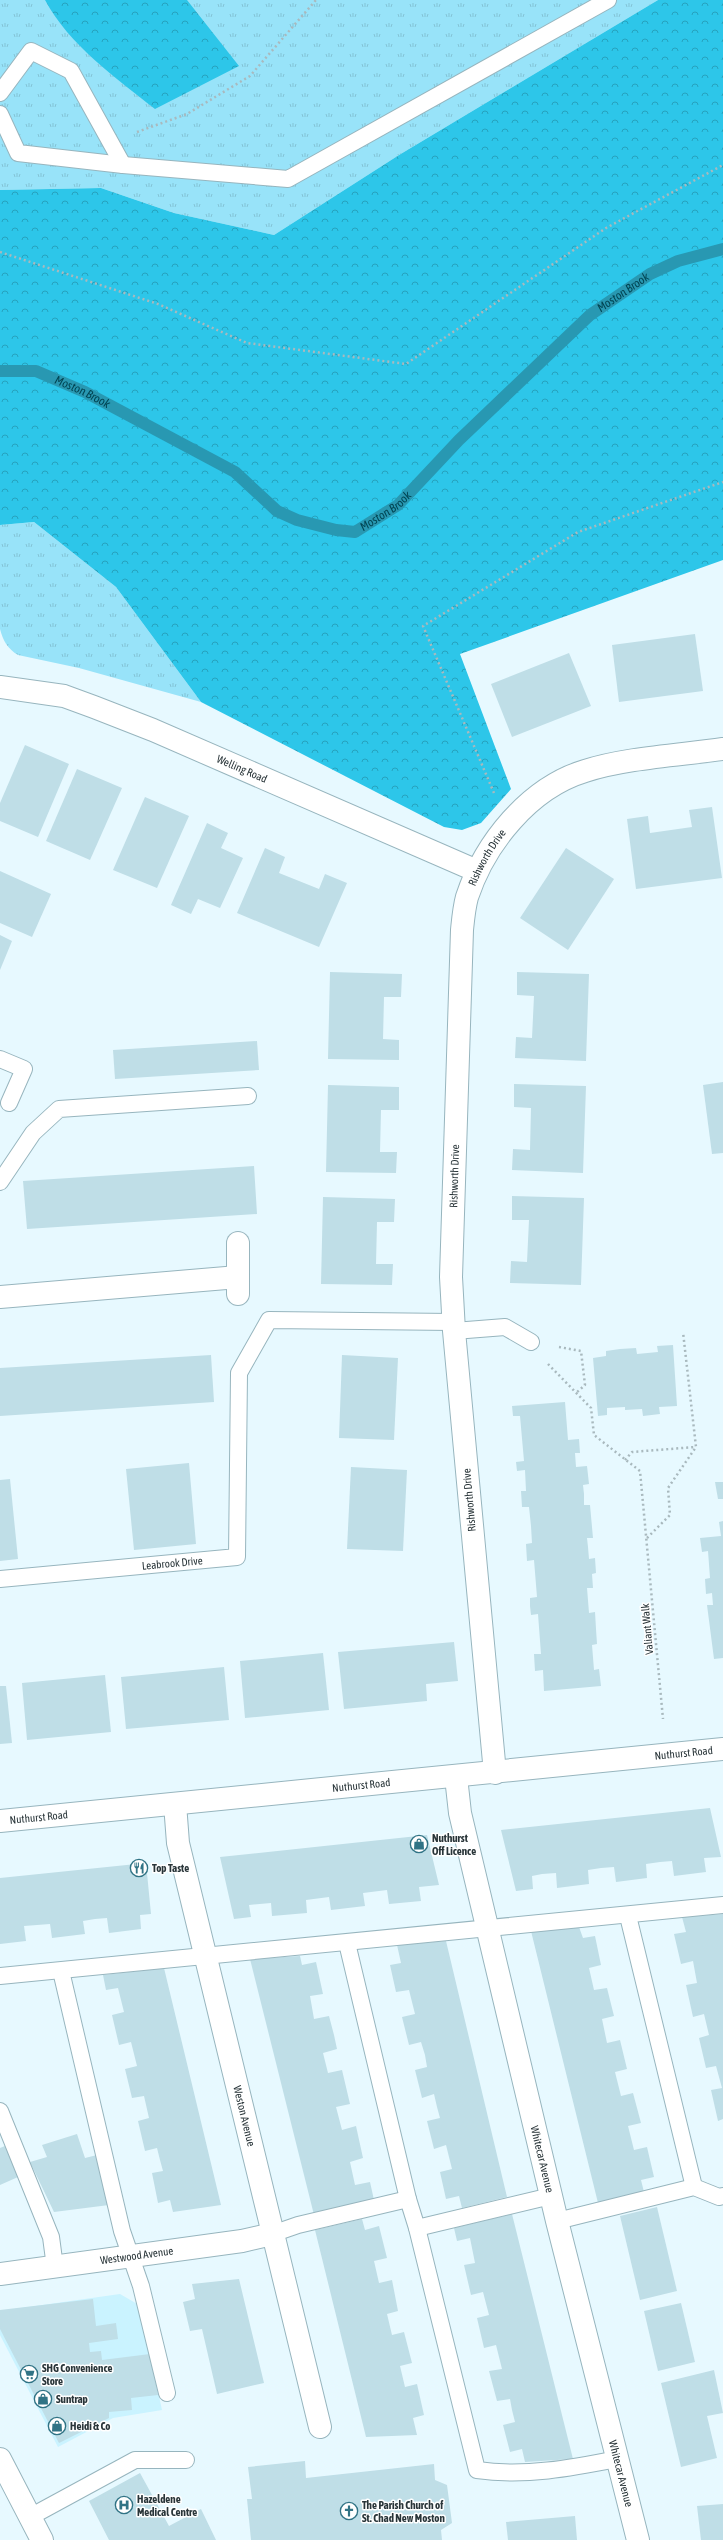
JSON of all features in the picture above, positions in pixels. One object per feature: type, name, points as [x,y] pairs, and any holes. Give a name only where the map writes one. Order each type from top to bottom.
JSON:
[{"type":"street","name":"Welling Road","points":[[0,687],[64,696],[94,707],[153,730],[477,871]]},
{"type":"street","name":"Rishworth Drive","points":[[495,1773],[453,1326],[451,1278],[462,930],[467,899],[477,871],[494,841],[513,820],[536,799],[558,783],[585,771],[723,749]]},
{"type":"street","points":[[0,1297],[238,1286],[238,1243]]},
{"type":"street","name":"Nuthurst Road","points":[[0,1821],[456,1777],[723,1749]]},
{"type":"street","name":"Whitecar Avenue","points":[[456,1777],[459,1805],[551,2196],[638,2540]]},
{"type":"street","name":"Weston Avenue","points":[[175,1804],[178,1843],[320,2427]]},
{"type":"street","name":"Westwood Avenue","points":[[0,2274],[242,2241],[272,2234]]},
{"type":"street","points":[[1,2464],[42,2540]]},
{"type":"lane","points":[[0,114],[18,153],[123,165],[288,180],[608,0]]},
{"type":"lane","points":[[0,93],[32,51],[71,71],[123,165]]},
{"type":"lane","points":[[0,1059],[24,1069],[9,1104]]},
{"type":"lane","points":[[0,1182],[33,1133],[59,1109],[248,1096]]},
{"type":"lane","name":"Leabrook Drive","points":[[0,1579],[237,1557],[239,1373],[269,1320],[453,1326]]},
{"type":"lane","points":[[453,1326],[505,1327],[531,1342]]},
{"type":"lane","points":[[0,1976],[488,1928],[628,1916],[723,1905]]},
{"type":"lane","points":[[628,1916],[694,2187]]},
{"type":"lane","points":[[347,1943],[408,2199],[417,2228],[477,2470],[496,2473],[569,2469],[617,2458]]},
{"type":"lane","points":[[61,1971],[122,2231],[141,2286],[167,2393]]},
{"type":"lane","points":[[0,2111],[51,2237],[55,2267]]},
{"type":"lane","points":[[558,2221],[694,2187],[719,2197],[723,2196]]},
{"type":"lane","points":[[417,2228],[551,2196]]},
{"type":"lane","points":[[272,2234],[298,2225],[408,2199]]},
{"type":"lane","points":[[30,2517],[135,2460],[186,2460]]},
{"type":"path","points":[[111,142],[187,114],[250,76],[316,0]]},
{"type":"path","points":[[0,252],[158,304],[247,344],[406,364],[606,228],[723,165]]},
{"type":"path","points":[[513,820],[500,808],[424,626],[578,532],[723,482]]},
{"type":"path","points":[[646,1538],[670,1515],[668,1488],[696,1447],[683,1332]]},
{"type":"path","name":"Valiant Walk","points":[[531,1342],[543,1359],[591,1408],[594,1435],[640,1471],[663,1719]]},
{"type":"path","points":[[576,1393],[585,1386],[582,1351]]},
{"type":"path","points":[[625,1460],[632,1452],[696,1447]]},
{"type":"shaded area","points":[[120,2294],[139,2305],[162,2410],[113,2418],[58,2447],[0,2335],[0,2311]]},
{"type":"green space","points":[[0,0],[658,0],[399,155],[274,235],[174,213],[101,188],[0,190]]},
{"type":"green space","points":[[45,0],[187,0],[239,66],[155,109],[94,60],[67,32]]},
{"type":"green space","points":[[658,0],[723,0],[723,560],[460,654],[511,789],[481,823],[462,830],[444,827],[201,702],[116,587],[34,522],[0,525],[0,190],[101,188],[174,213],[274,235],[399,155]]},
{"type":"green space","points":[[34,522],[116,587],[201,702],[79,668],[14,653],[4,641],[0,629],[0,525]]},
{"type":"building","points":[[695,634],[703,691],[619,702],[612,645]]},
{"type":"building","points":[[569,653],[591,706],[512,737],[491,684]]},
{"type":"building","points":[[25,745],[69,764],[38,837],[0,821],[0,803]]},
{"type":"building","points":[[77,769],[122,788],[90,860],[46,841]]},
{"type":"building","points":[[145,797],[189,816],[157,888],[113,870]]},
{"type":"building","points":[[712,807],[722,878],[636,889],[627,819],[648,816],[650,833],[692,827],[689,810]]},
{"type":"building","points":[[207,823],[228,833],[221,848],[243,858],[220,908],[198,899],[191,914],[171,905]]},
{"type":"building","points":[[265,848],[285,857],[279,873],[319,889],[325,874],[347,883],[319,947],[237,913]]},
{"type":"building","points":[[566,848],[614,879],[568,950],[520,918]]},
{"type":"building","points":[[0,871],[51,894],[32,937],[0,923]]},
{"type":"building","points":[[0,935],[12,941],[0,970]]},
{"type":"building","points":[[330,972],[402,974],[401,997],[384,997],[383,1039],[399,1040],[399,1060],[328,1059]]},
{"type":"building","points":[[517,972],[589,974],[586,1061],[515,1058],[516,1037],[532,1038],[534,996],[517,995]]},
{"type":"building","points":[[257,1041],[259,1070],[115,1079],[113,1050]]},
{"type":"building","points":[[723,1082],[723,1153],[712,1154],[703,1085]]},
{"type":"building","points":[[514,1084],[586,1086],[583,1173],[512,1170],[513,1149],[530,1150],[531,1108],[514,1107]]},
{"type":"building","points":[[328,1085],[399,1087],[399,1110],[381,1110],[380,1152],[397,1152],[396,1173],[326,1172]]},
{"type":"building","points":[[254,1166],[257,1214],[27,1229],[23,1181]]},
{"type":"building","points":[[512,1196],[584,1198],[581,1285],[510,1283],[511,1261],[527,1262],[529,1220],[512,1220]]},
{"type":"building","points":[[323,1197],[395,1199],[394,1222],[377,1222],[376,1264],[393,1264],[392,1285],[321,1284]]},
{"type":"building","points":[[673,1345],[677,1406],[659,1407],[660,1414],[643,1416],[642,1409],[625,1410],[625,1407],[607,1408],[607,1415],[598,1416],[593,1358],[606,1356],[606,1351],[636,1348],[637,1354],[658,1352],[657,1346]]},
{"type":"building","points":[[211,1355],[214,1402],[0,1416],[0,1368]]},
{"type":"building","points":[[342,1355],[398,1358],[394,1440],[339,1438]]},
{"type":"building","points":[[565,1402],[568,1440],[579,1439],[580,1453],[575,1453],[576,1467],[587,1466],[589,1484],[583,1485],[584,1505],[590,1505],[593,1538],[587,1538],[589,1559],[595,1558],[596,1573],[592,1574],[593,1588],[587,1588],[589,1613],[595,1612],[597,1644],[592,1645],[594,1670],[599,1669],[601,1686],[544,1691],[543,1670],[535,1671],[534,1654],[541,1654],[538,1614],[531,1615],[530,1606],[530,1598],[537,1597],[534,1560],[527,1561],[526,1544],[532,1543],[529,1507],[522,1507],[521,1491],[526,1491],[525,1470],[517,1471],[516,1462],[524,1461],[520,1416],[513,1416],[512,1406]]},
{"type":"building","points":[[189,1463],[196,1544],[134,1550],[126,1469]]},
{"type":"building","points":[[351,1467],[407,1470],[403,1551],[347,1549]]},
{"type":"building","points":[[10,1479],[18,1559],[0,1561],[0,1480]]},
{"type":"building","points":[[715,1482],[723,1482],[723,1499],[718,1499]]},
{"type":"building","points":[[723,1521],[723,1658],[714,1659],[707,1605],[713,1605],[712,1593],[706,1594],[705,1579],[710,1578],[708,1551],[702,1552],[700,1538],[721,1536],[719,1522]]},
{"type":"building","points":[[454,1642],[458,1681],[426,1684],[427,1701],[344,1709],[338,1652]]},
{"type":"building","points":[[323,1653],[329,1710],[245,1718],[240,1661]]},
{"type":"building","points":[[224,1667],[229,1720],[126,1729],[121,1677]]},
{"type":"building","points":[[105,1675],[111,1732],[27,1740],[22,1683]]},
{"type":"building","points":[[0,1686],[6,1686],[12,1743],[0,1744]]},
{"type":"building","points":[[710,1808],[721,1857],[704,1858],[706,1872],[674,1876],[672,1861],[660,1862],[646,1864],[647,1878],[616,1882],[614,1867],[601,1868],[588,1870],[589,1884],[557,1888],[556,1873],[542,1874],[532,1876],[533,1889],[516,1891],[501,1830]]},
{"type":"building","points":[[427,1835],[439,1885],[419,1887],[421,1901],[389,1904],[387,1890],[363,1893],[365,1906],[331,1910],[329,1897],[306,1900],[307,1913],[272,1916],[271,1903],[249,1905],[251,1917],[234,1919],[220,1857]]},
{"type":"building","points":[[146,1863],[151,1914],[140,1915],[141,1929],[109,1933],[107,1918],[95,1919],[83,1921],[85,1934],[52,1938],[50,1924],[24,1926],[26,1941],[0,1944],[0,1878]]},
{"type":"building","points":[[723,1914],[723,2119],[718,2121],[711,2090],[722,2088],[716,2066],[706,2068],[699,2038],[709,2035],[704,2014],[693,2017],[686,1985],[697,1983],[693,1961],[681,1964],[674,1934],[686,1932],[682,1917]]},
{"type":"building","points":[[579,1927],[583,1938],[595,1936],[601,1965],[589,1968],[594,1990],[607,1988],[614,2016],[602,2019],[607,2043],[620,2040],[627,2069],[615,2072],[621,2096],[633,2093],[641,2123],[628,2126],[634,2150],[647,2147],[654,2177],[641,2180],[644,2192],[598,2203],[531,1931]]},
{"type":"building","points":[[446,1941],[507,2197],[462,2208],[459,2196],[446,2199],[440,2172],[452,2169],[446,2145],[434,2149],[427,2121],[440,2118],[434,2094],[422,2098],[415,2070],[427,2067],[425,2055],[421,2042],[409,2045],[402,2017],[415,2014],[409,1990],[396,1992],[390,1965],[401,1963],[397,1945]]},
{"type":"building","points":[[300,1956],[302,1965],[316,1962],[323,1994],[310,1996],[314,2019],[329,2016],[334,2035],[337,2049],[323,2053],[328,2073],[342,2070],[350,2104],[336,2107],[342,2130],[356,2126],[363,2158],[350,2162],[355,2185],[370,2182],[374,2200],[314,2215],[250,1959]]},
{"type":"building","points":[[164,1968],[221,2205],[173,2212],[170,2200],[158,2203],[152,2173],[163,2171],[157,2148],[145,2151],[138,2121],[149,2118],[144,2096],[132,2098],[125,2069],[137,2066],[131,2042],[119,2045],[112,2015],[124,2012],[118,1988],[106,1990],[103,1975]]},
{"type":"building","points":[[77,2134],[85,2158],[97,2155],[109,2205],[54,2212],[30,2162],[47,2157],[42,2145]]},
{"type":"building","points":[[5,2146],[18,2177],[0,2185],[0,2148]]},
{"type":"building","points":[[657,2207],[677,2291],[640,2300],[620,2216]]},
{"type":"building","points":[[512,2214],[573,2459],[525,2462],[522,2449],[510,2452],[503,2425],[515,2422],[510,2399],[497,2401],[489,2371],[502,2369],[496,2345],[484,2348],[477,2318],[489,2315],[483,2292],[471,2295],[464,2265],[475,2263],[470,2238],[457,2241],[454,2228]]},
{"type":"building","points":[[362,2219],[365,2230],[379,2226],[387,2258],[374,2261],[379,2283],[392,2280],[398,2311],[387,2314],[392,2335],[404,2332],[412,2363],[400,2366],[405,2387],[417,2384],[424,2415],[413,2418],[417,2435],[366,2437],[315,2230]]},
{"type":"building","points":[[239,2279],[264,2383],[217,2394],[202,2329],[190,2331],[183,2302],[195,2299],[192,2284]]},
{"type":"building","points":[[93,2299],[96,2326],[116,2323],[118,2339],[89,2343],[90,2352],[101,2351],[102,2360],[150,2354],[158,2395],[131,2398],[132,2410],[109,2412],[109,2418],[59,2443],[0,2329],[0,2310]]},
{"type":"building","points":[[681,2303],[695,2362],[658,2371],[644,2311]]},
{"type":"building","points":[[714,2370],[723,2413],[707,2416],[717,2458],[681,2467],[661,2383]]},
{"type":"building","name":"The Parish Church of St. Chad New Moston","points":[[305,2461],[306,2478],[434,2464],[435,2480],[447,2485],[452,2523],[441,2530],[442,2540],[251,2540],[247,2499],[252,2499],[248,2467]]},
{"type":"building","name":"Hazeldene Medical Centre","points":[[140,2473],[169,2526],[201,2509],[216,2540],[109,2540],[89,2501]]},
{"type":"building","points":[[723,2504],[723,2540],[701,2540],[697,2506]]},
{"type":"building","points":[[575,2516],[577,2540],[508,2540],[506,2522]]},
{"type":"waterway","name":"Moston Brook","points":[[0,371],[36,371],[85,392],[235,472],[277,511],[297,520],[336,530],[355,532],[398,505],[459,440],[590,315],[650,274],[678,261],[723,249]]},
{"type":"place","name":"Nuthurst Off Licence","points":[[419,1844]]},
{"type":"place","name":"Top Taste","points":[[139,1868]]},
{"type":"place","name":"SHG Convenience Store","points":[[29,2374]]},
{"type":"place","name":"Suntrap","points":[[43,2399]]},
{"type":"place","name":"Heidi & Co","points":[[57,2426]]},
{"type":"place","name":"Hazeldene Medical Centre","points":[[124,2505]]},
{"type":"place","name":"The Parish Church of St. Chad New Moston","points":[[349,2511]]}]
